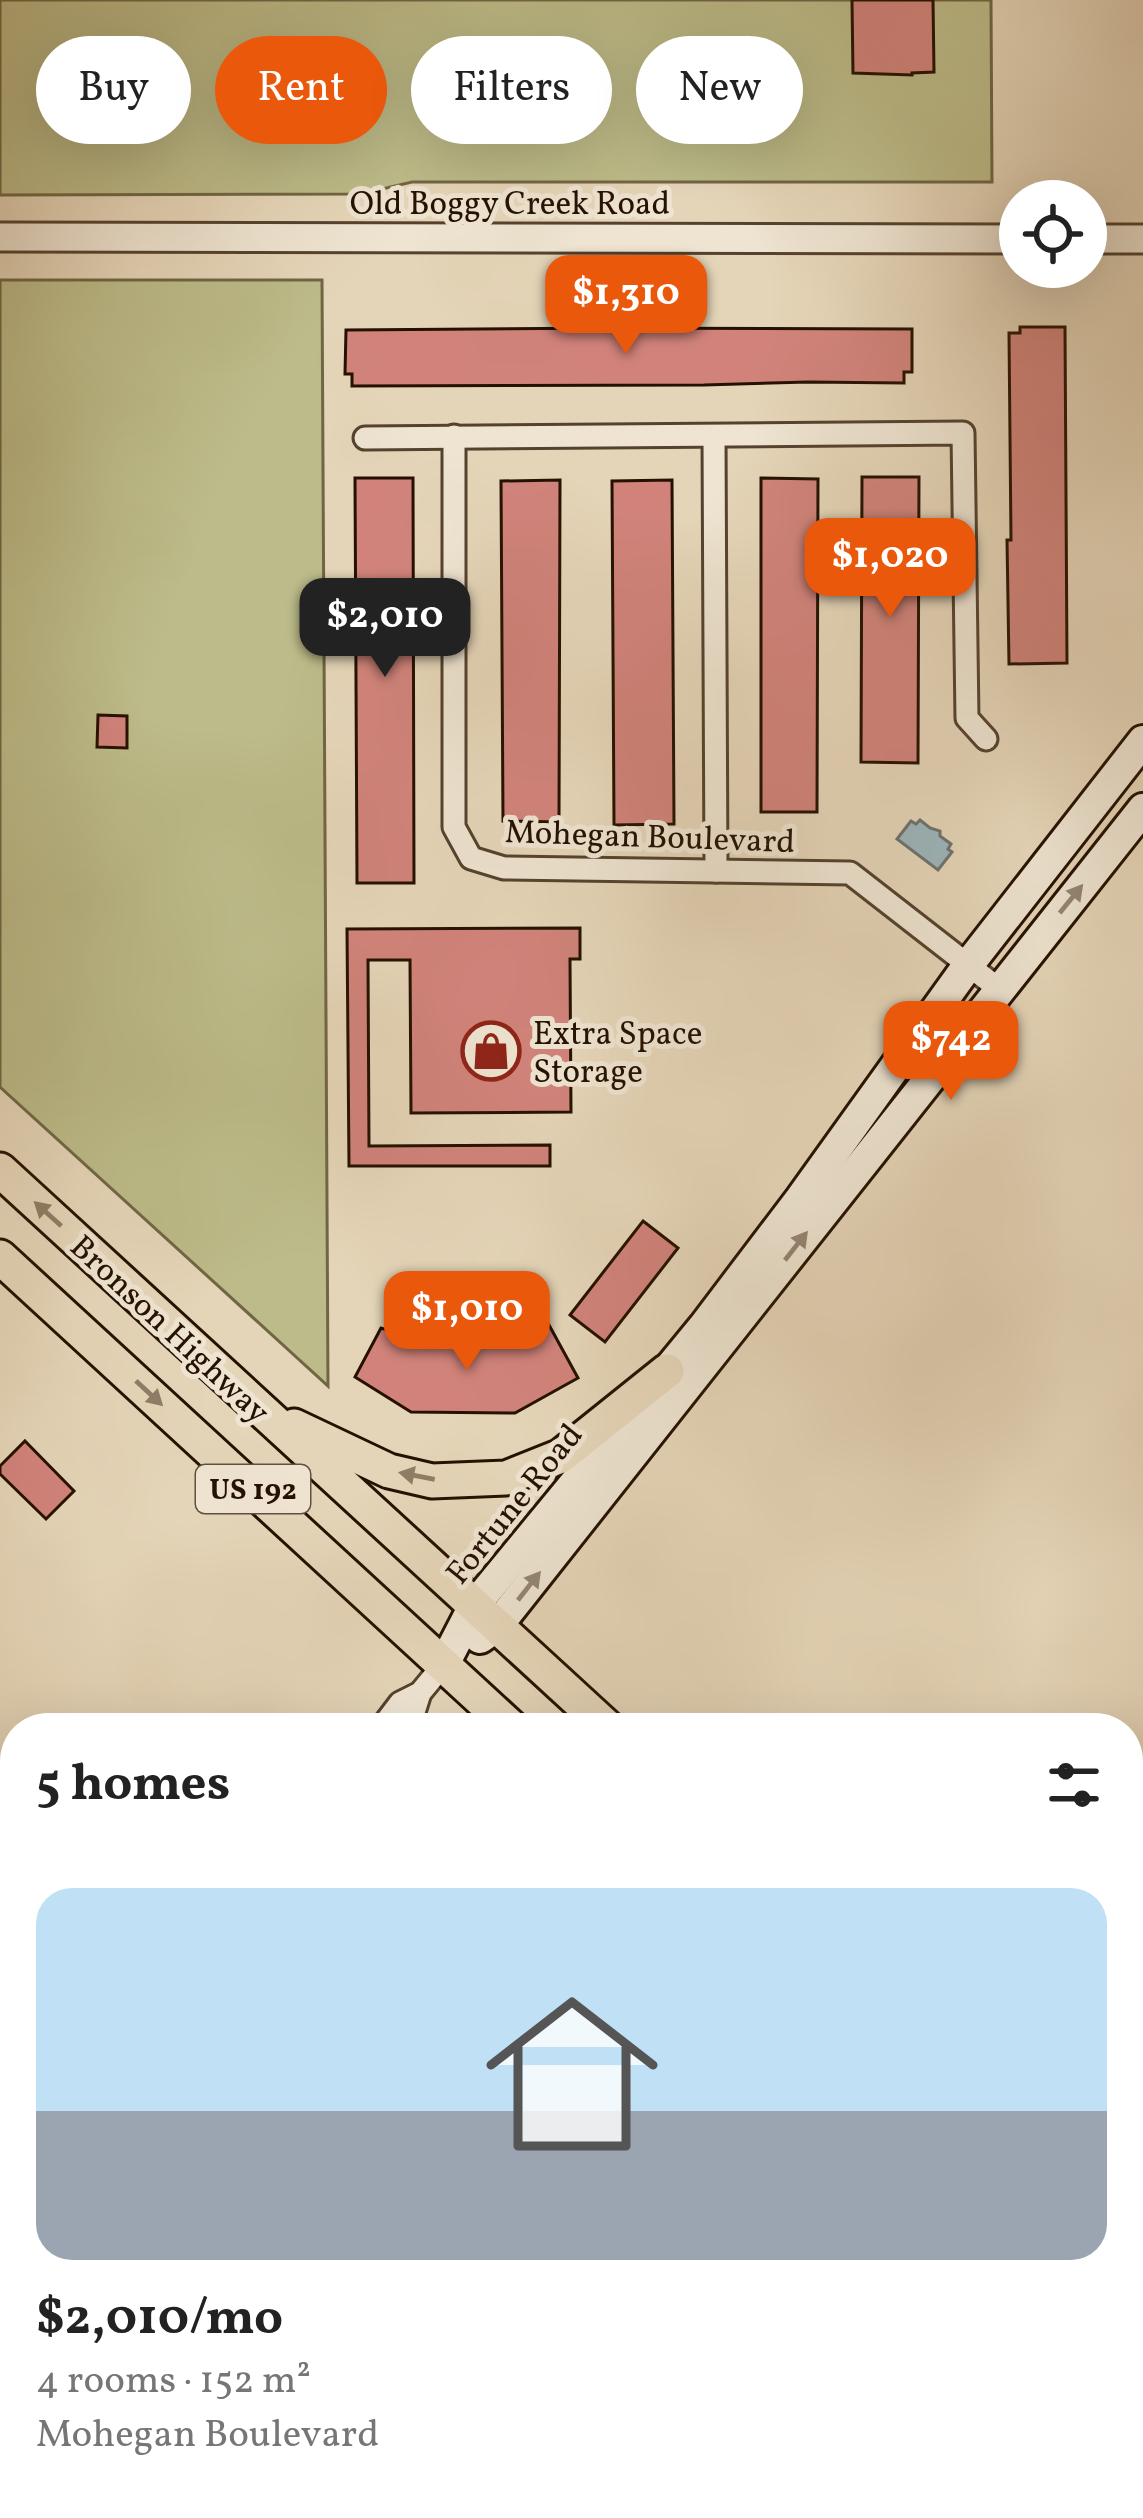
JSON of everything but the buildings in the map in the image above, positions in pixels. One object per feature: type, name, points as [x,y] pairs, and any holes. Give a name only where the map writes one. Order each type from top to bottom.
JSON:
[{"type":"highway","name":"Bronson Highway","points":[[0,1170],[592,1713]]},
{"type":"highway","name":"Bronson Highway","points":[[0,1256],[496,1713]]},
{"type":"highway","points":[[257,1407],[389,1471],[432,1480],[506,1478],[561,1456],[667,1371]]},
{"type":"main road","name":"Fortune Road","points":[[486,1616],[801,1198],[969,964],[1143,742]]},
{"type":"main road","name":"Fortune Road","points":[[443,1664],[1143,809]]},
{"type":"street","name":"Old Boggy Creek Road","points":[[0,237],[999,239]]},
{"type":"street","points":[[1107,239],[1143,239]]},
{"type":"street","points":[[365,438],[963,433],[967,718],[986,739]]},
{"type":"street","name":"Mohegan Boulevard","points":[[454,436],[454,827],[471,858],[504,868],[850,873],[999,989]]},
{"type":"street","points":[[714,436],[716,871]]},
{"type":"street","points":[[413,1713],[420,1693],[443,1664]]},
{"type":"street","points":[[392,1713],[400,1703],[420,1693]]},
{"type":"shaded area","points":[[0,0],[991,0],[992,182],[412,182],[361,194],[0,195]]},
{"type":"shaded area","points":[[0,280],[322,280],[328,1386],[0,1087]]},
{"type":"water","points":[[920,820],[951,844],[952,852],[938,870],[897,839],[911,821]]},
{"type":"place","name":"Extra Space Storage","points":[[491,1051]]}]
